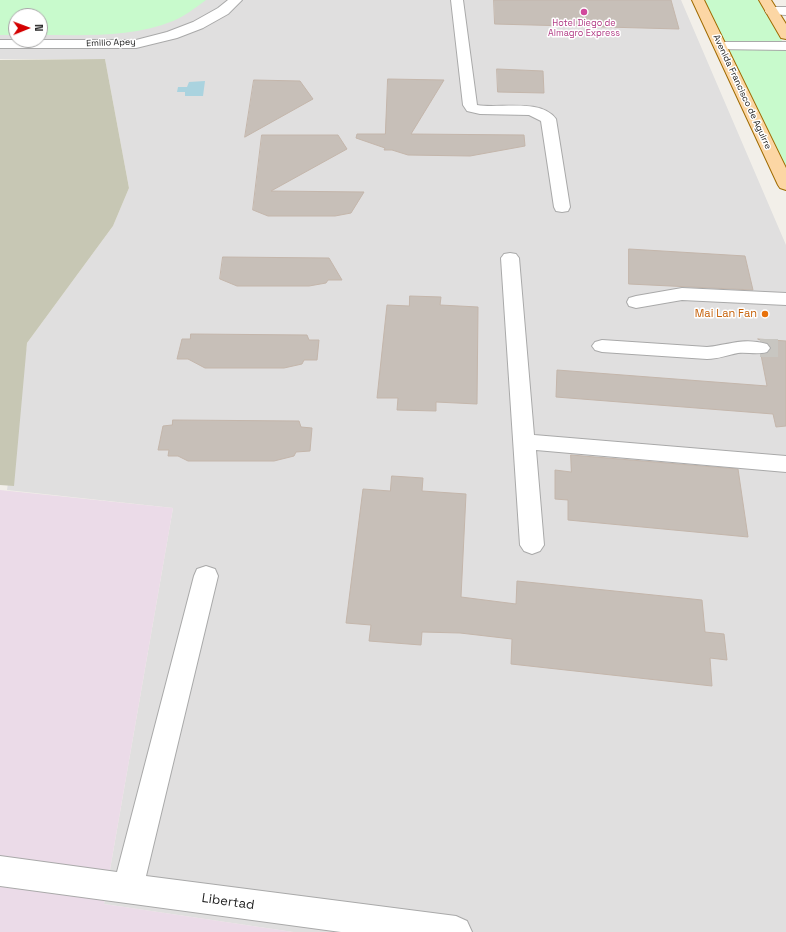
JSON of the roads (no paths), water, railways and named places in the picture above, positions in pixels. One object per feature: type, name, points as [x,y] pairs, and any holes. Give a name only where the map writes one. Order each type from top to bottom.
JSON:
[{"type":"main road","name":"Avenida Francisco de Aguirre","points":[[698,0],[786,185]]},
{"type":"main road","points":[[769,6],[786,35]]},
{"type":"street","name":"Emilio Apey","points":[[0,44],[136,44],[172,35],[198,25],[223,11],[236,0]]},
{"type":"street","points":[[457,0],[470,105],[480,110],[536,112],[548,119],[562,207]]},
{"type":"street","points":[[769,6],[786,11]]},
{"type":"street","points":[[136,44],[139,59]]},
{"type":"street","points":[[721,46],[786,46]]},
{"type":"street","points":[[510,258],[532,545]]},
{"type":"street","points":[[636,302],[682,294],[786,299]]},
{"type":"street","points":[[602,346],[707,353],[721,352],[738,347],[760,348]]},
{"type":"street","points":[[525,442],[786,464]]},
{"type":"street","points":[[128,888],[206,576]]},
{"type":"street","name":"Libertad","points":[[0,871],[456,932]]},
{"type":"water","points":[[205,81],[203,96],[185,96],[185,92],[177,92],[178,87],[187,87],[189,82]]},
{"type":"tunnel","points":[[760,348],[786,348]]},
{"type":"place","name":"Hotel Diego de Almagro Express","points":[[584,12]]},
{"type":"place","name":"Mai Lan Fan","points":[[765,314]]}]
